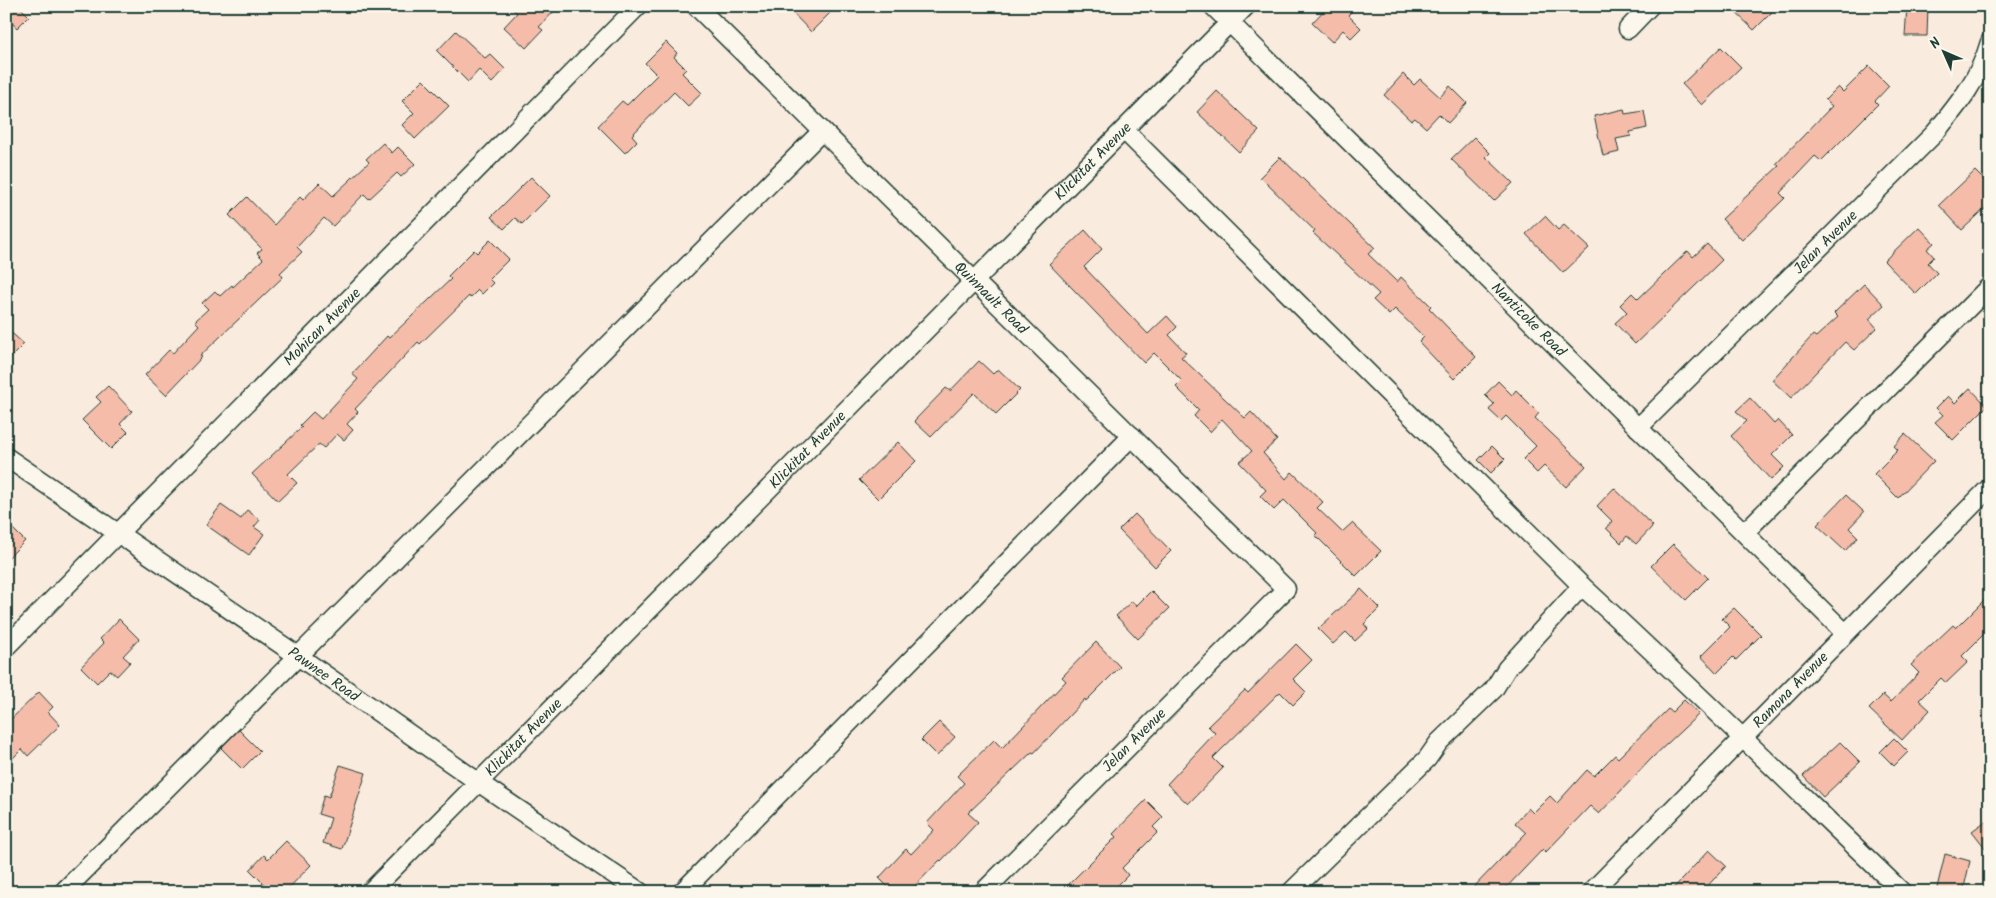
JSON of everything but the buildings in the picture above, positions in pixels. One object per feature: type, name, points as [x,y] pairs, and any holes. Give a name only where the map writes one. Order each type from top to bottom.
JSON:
[{"type":"street","name":"Mohican Avenue","points":[[6,647],[119,535],[638,6]]},
{"type":"street","name":"Quinnault Road","points":[[696,6],[1286,589]]},
{"type":"street","name":"Nanticoke Road","points":[[1213,6],[1844,632]]},
{"type":"street","name":"Klickitat Avenue","points":[[370,892],[1246,6]]},
{"type":"street","points":[[1628,29],[1650,6]]},
{"type":"street","name":"Jelan Avenue","points":[[1638,428],[1934,134],[1964,98],[1984,63],[1990,42]]},
{"type":"street","points":[[1124,130],[1582,586],[1684,679],[1741,738],[1902,892]]},
{"type":"street","points":[[63,892],[822,131]]},
{"type":"street","points":[[1745,532],[1990,286]]},
{"type":"street","points":[[682,892],[1132,436]]},
{"type":"street","name":"Pawnee Road","points":[[6,457],[640,892]]},
{"type":"street","name":"Ramona Avenue","points":[[1591,892],[1844,632],[1990,487]]},
{"type":"street","points":[[1291,892],[1427,759],[1439,742],[1494,689],[1507,668],[1582,586]]},
{"type":"street","name":"Jelan Avenue","points":[[983,892],[1286,589]]}]
